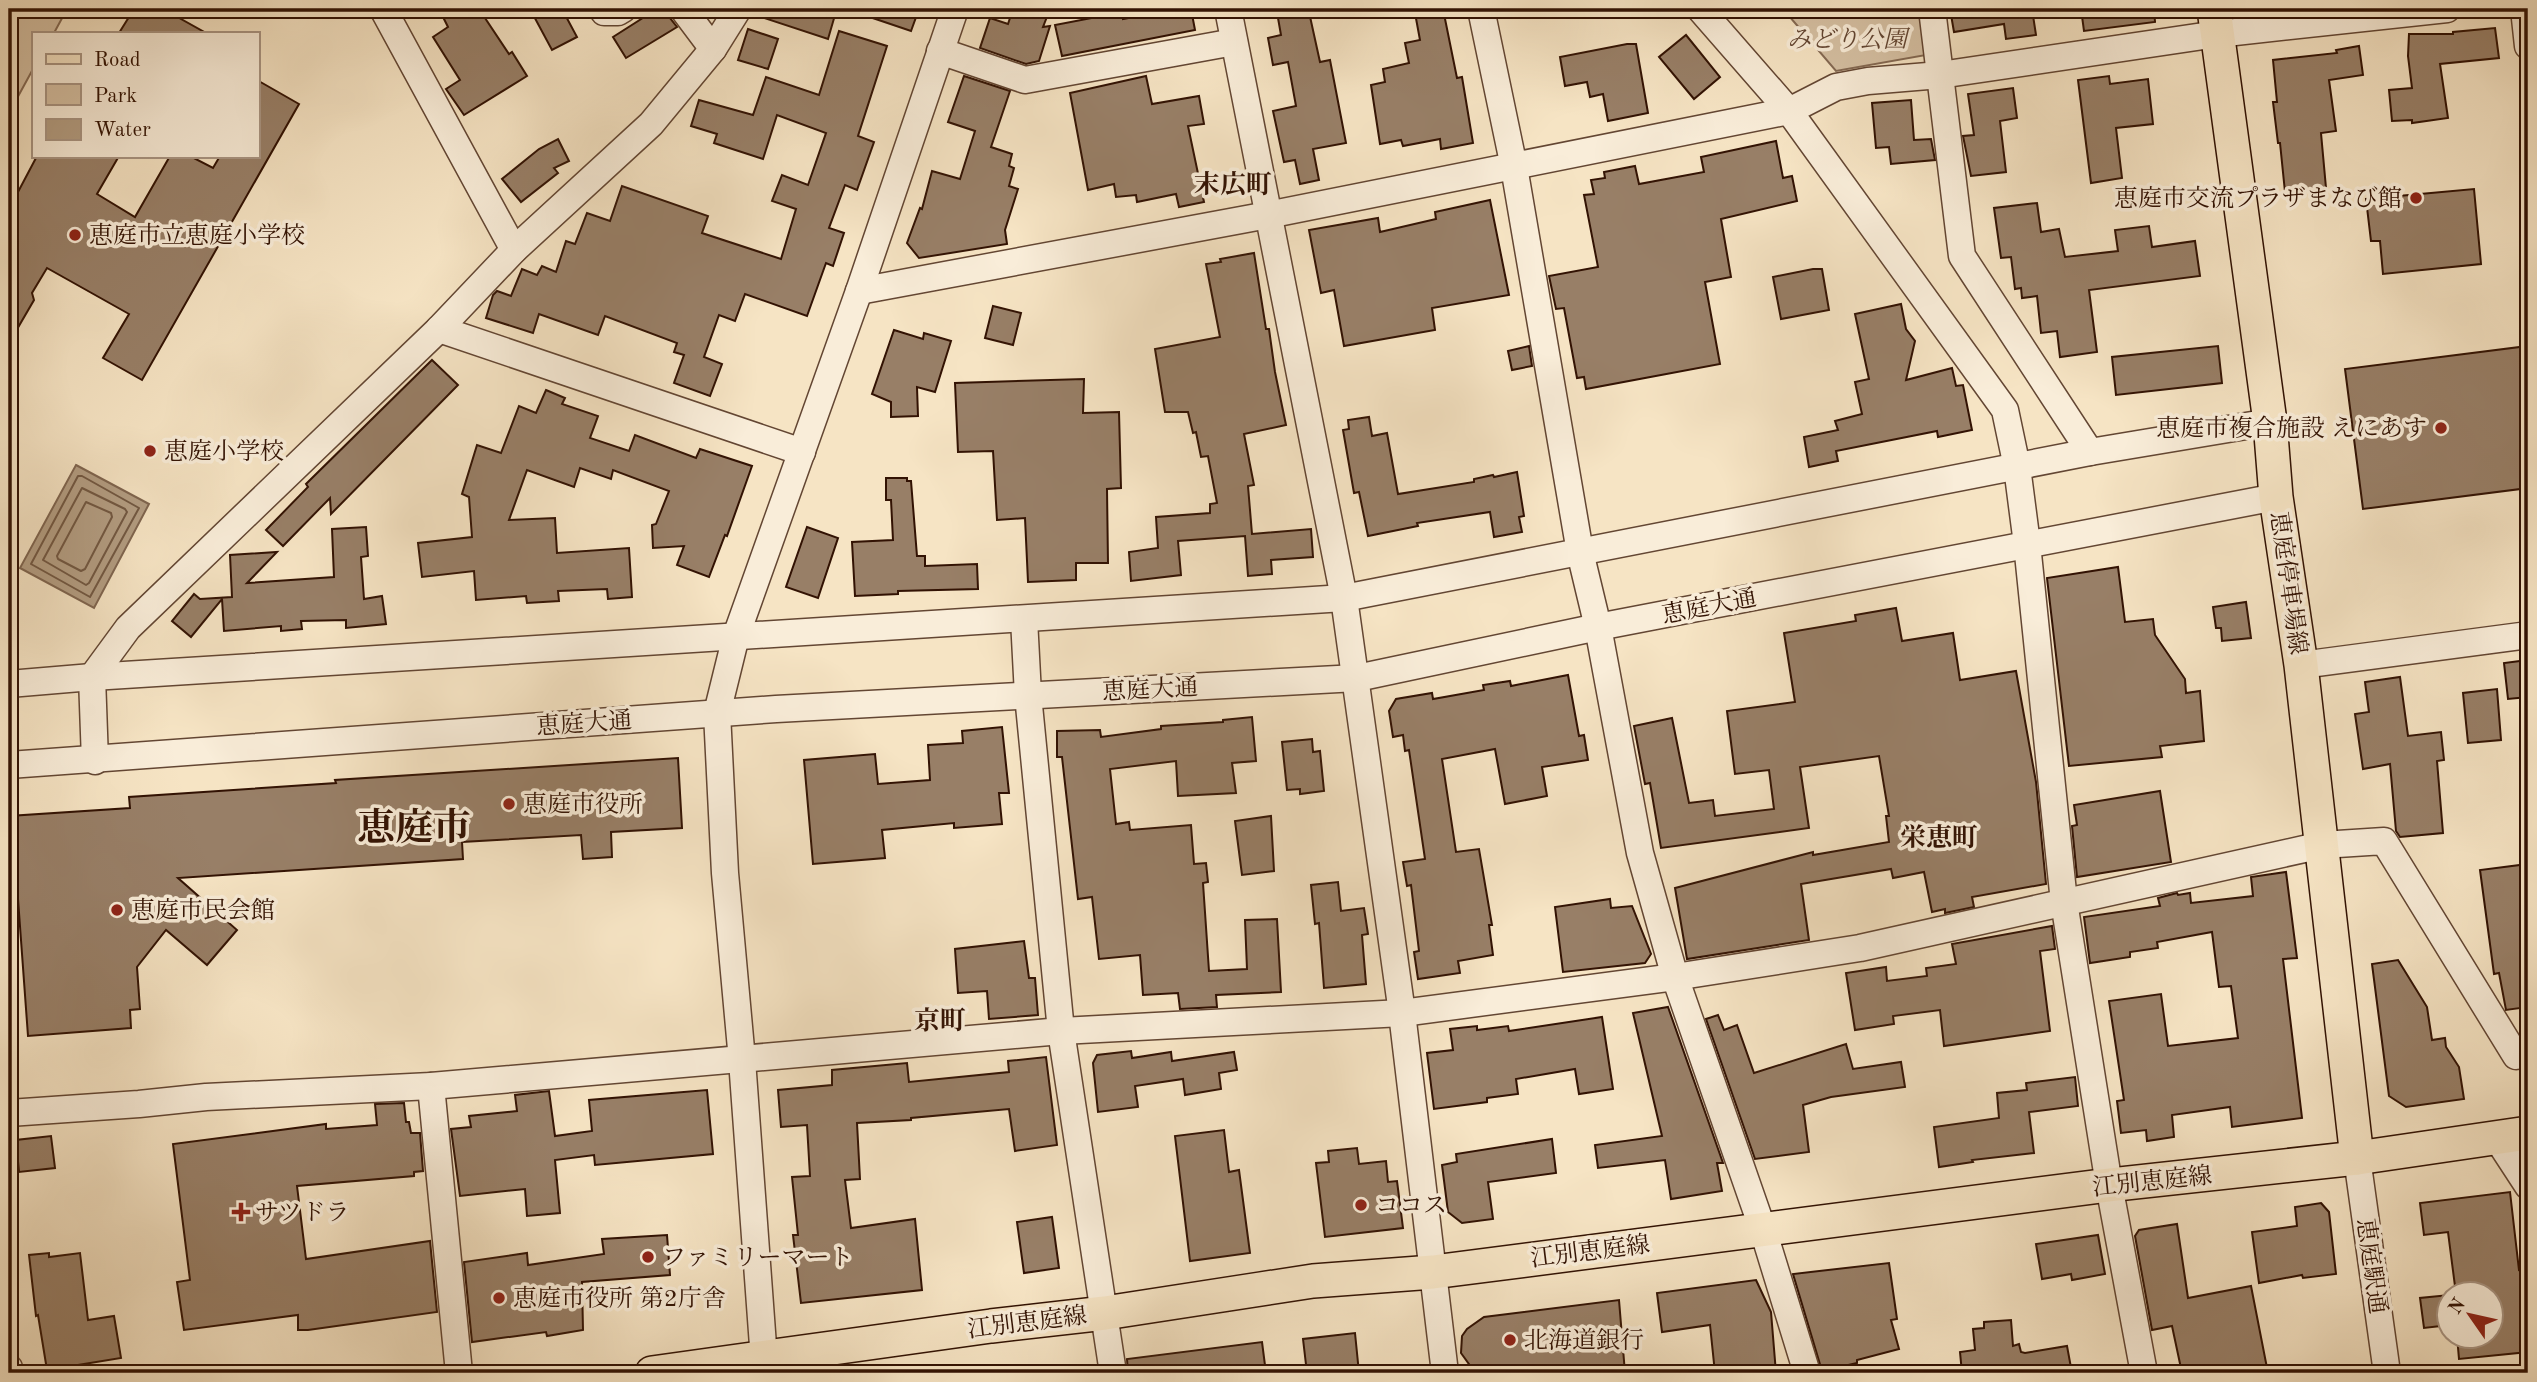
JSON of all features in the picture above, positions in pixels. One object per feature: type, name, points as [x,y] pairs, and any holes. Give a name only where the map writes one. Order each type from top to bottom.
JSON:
[{"type":"main road","name":"恵庭停車場線","points":[[2215,21],[2270,422],[2276,497],[2301,665],[2357,1158]]},
{"type":"main road","name":"江別恵庭線","points":[[652,1373],[764,1366],[991,1326],[1105,1313],[1313,1282],[1433,1272],[2109,1185],[2357,1158],[2512,1135]]},
{"type":"street","points":[[383,9],[514,250]]},
{"type":"street","points":[[602,9],[604,12],[618,12],[623,9]]},
{"type":"street","points":[[682,9],[713,48]]},
{"type":"street","points":[[95,761],[92,677],[128,628],[439,329],[514,250],[651,124],[713,48],[738,9]]},
{"type":"street","points":[[764,1366],[742,1060],[725,873],[717,713],[736,636],[859,291],[955,9]]},
{"type":"street","points":[[1228,9],[1344,598],[1357,678],[1402,1013],[1445,1373]]},
{"type":"street","points":[[1481,9],[1514,167],[1580,552],[1598,627],[1640,853],[1675,977],[1763,1230],[1807,1373]]},
{"type":"street","points":[[1700,9],[1789,111],[2005,410],[2017,467],[2027,544],[2064,902],[2109,1185],[2144,1373]]},
{"type":"street","points":[[1932,9],[1962,256],[2090,452]]},
{"type":"street","points":[[859,291],[1268,215],[1789,111],[1836,87],[1868,81],[1940,75],[2215,21],[2447,9]]},
{"type":"street","points":[[2524,9],[2528,46]]},
{"type":"street","points":[[940,51],[1025,80],[1234,42]]},
{"type":"street","points":[[439,329],[802,452]]},
{"type":"street","points":[[9,684],[1344,598],[2090,452],[2270,422]]},
{"type":"street","name":"恵庭大通","points":[[9,765],[95,761],[717,713],[1357,678],[1598,627],[2276,497]]},
{"type":"street","points":[[1024,619],[1028,695],[1061,1031],[1113,1373]]},
{"type":"street","points":[[2301,665],[2528,635]]},
{"type":"street","points":[[9,1113],[205,1097],[430,1086],[1061,1031],[1402,1013],[1675,977],[1860,948],[2322,845],[2384,841],[2516,1056]]},
{"type":"street","points":[[430,1086],[459,1373]]},
{"type":"street","points":[[2512,1135],[2528,1186]]},
{"type":"street","name":"恵庭駅通","points":[[2357,1158],[2387,1373]]},
{"type":"street","points":[[9,1368],[9,1373]]},
{"type":"green space","points":[[9,9],[67,9],[55,32],[32,32],[32,71],[9,113]]},
{"type":"green space","name":"みどり公園","points":[[1783,9],[1921,9],[1926,55],[1836,71]]},
{"type":"water","points":[[76,465],[149,504],[94,608],[20,568]]},
{"type":"building","points":[[134,9],[163,9],[204,32],[120,32]]},
{"type":"building","points":[[439,9],[479,9],[527,76],[464,115],[446,89],[460,80],[433,37],[448,27]]},
{"type":"building","points":[[530,9],[562,9],[577,37],[552,50]]},
{"type":"building","points":[[657,9],[668,9],[670,18],[677,27],[626,58],[613,37]]},
{"type":"building","points":[[754,9],[816,9],[835,15],[828,39],[752,14]]},
{"type":"building","points":[[856,9],[919,9],[911,31],[855,12]]},
{"type":"building","points":[[1013,9],[1050,9],[1043,27],[1050,26],[1039,61],[1026,64],[980,48],[990,18],[1008,24]]},
{"type":"building","points":[[1096,9],[1121,9],[1123,19],[1175,9],[1191,9],[1195,30],[1062,56],[1055,25],[1097,17]]},
{"type":"building","points":[[1443,9],[1457,78],[1462,77],[1473,143],[1441,149],[1440,139],[1403,146],[1401,140],[1380,144],[1371,85],[1385,82],[1383,69],[1409,63],[1405,43],[1420,40],[1415,13]]},
{"type":"building","points":[[1950,9],[2032,9],[2036,35],[2006,39],[2004,24],[1954,32]]},
{"type":"building","points":[[2081,9],[2154,9],[2155,22],[2084,31]]},
{"type":"building","points":[[1309,12],[1320,62],[1330,60],[1346,143],[1313,149],[1319,180],[1300,184],[1295,160],[1284,162],[1273,111],[1296,106],[1288,62],[1273,65],[1268,38],[1281,35],[1278,18]]},
{"type":"building","points":[[2495,28],[2499,58],[2440,64],[2448,118],[2412,123],[2412,120],[2392,121],[2389,90],[2412,88],[2408,56],[2409,34],[2453,34]]},
{"type":"building","points":[[748,29],[778,39],[768,69],[738,60]]},
{"type":"building","points":[[839,31],[887,46],[858,136],[874,142],[857,190],[845,185],[829,228],[844,233],[833,266],[826,263],[807,316],[745,294],[735,321],[719,315],[704,357],[722,364],[710,396],[674,383],[684,355],[674,352],[677,343],[605,316],[598,335],[539,314],[533,333],[486,318],[493,295],[497,291],[511,296],[522,269],[537,275],[542,266],[556,272],[566,241],[575,244],[587,213],[610,221],[622,186],[708,216],[702,233],[781,259],[796,209],[772,201],[782,175],[808,185],[826,133],[777,115],[763,159],[714,143],[717,134],[691,126],[699,100],[753,115],[766,77],[819,95]]},
{"type":"building","points":[[1686,35],[1720,77],[1694,99],[1659,57]]},
{"type":"building","points":[[1636,44],[1648,113],[1608,121],[1603,94],[1590,97],[1587,82],[1565,86],[1560,57]]},
{"type":"building","points":[[2359,46],[2363,75],[2329,80],[2336,131],[2321,133],[2326,188],[2285,192],[2273,102],[2277,102],[2273,60],[2337,53],[2336,50]]},
{"type":"building","points":[[964,76],[1010,91],[991,147],[1012,154],[1009,166],[1014,168],[1009,186],[1018,189],[1005,230],[1007,244],[919,258],[907,243],[920,208],[922,209],[932,171],[960,179],[975,131],[948,122]]},
{"type":"building","points":[[1146,76],[1152,104],[1199,96],[1204,124],[1188,126],[1204,202],[1179,207],[1176,194],[1137,202],[1136,195],[1116,197],[1114,184],[1088,190],[1070,93]]},
{"type":"building","points":[[2109,76],[2110,84],[2148,79],[2153,124],[2116,128],[2122,178],[2091,183],[2078,80]]},
{"type":"building","name":"恵庭市立恵庭小学校","points":[[259,81],[299,104],[142,380],[103,358],[129,314],[47,268],[32,293],[34,300],[9,343],[9,209],[36,158],[118,158],[97,194],[135,217],[169,158],[194,158],[213,168],[219,158],[259,158]]},
{"type":"building","points":[[2013,88],[2017,118],[2000,121],[2006,172],[1971,176],[1963,136],[1974,135],[1968,94]]},
{"type":"building","points":[[1911,100],[1914,140],[1931,139],[1935,160],[1891,164],[1889,147],[1876,148],[1872,103]]},
{"type":"building","points":[[558,139],[569,161],[554,168],[558,173],[521,202],[502,179],[539,149]]},
{"type":"building","points":[[1776,141],[1783,178],[1792,176],[1797,201],[1721,219],[1731,277],[1705,282],[1720,364],[1586,389],[1584,377],[1577,378],[1564,308],[1556,309],[1549,276],[1598,267],[1584,195],[1594,194],[1591,180],[1605,178],[1604,172],[1635,166],[1639,184],[1704,172],[1701,157]]},
{"type":"building","points":[[2474,189],[2481,264],[2383,274],[2380,241],[2371,241],[2366,199]]},
{"type":"building","points":[[1490,200],[1509,295],[1432,308],[1435,330],[1344,346],[1334,290],[1321,293],[1309,230],[1378,218],[1380,232],[1436,219],[1435,212]]},
{"type":"building","points":[[2037,203],[2041,232],[2059,229],[2065,257],[2118,251],[2115,230],[2149,226],[2152,247],[2195,241],[2200,276],[2089,290],[2097,352],[2060,357],[2057,331],[2041,333],[2037,296],[2022,298],[2021,288],[2015,289],[2011,257],[2001,258],[1994,208]]},
{"type":"building","points":[[1254,253],[1266,329],[1269,329],[1286,425],[1244,434],[1254,485],[1248,486],[1252,534],[1311,529],[1313,557],[1271,560],[1272,574],[1248,576],[1245,536],[1178,541],[1181,575],[1131,581],[1129,552],[1158,548],[1156,517],[1210,513],[1210,504],[1217,503],[1208,456],[1201,457],[1196,432],[1193,433],[1188,412],[1165,412],[1155,349],[1220,337],[1206,264]]},
{"type":"building","points":[[1822,269],[1829,310],[1781,319],[1773,277]]},
{"type":"building","points":[[1901,304],[1906,329],[1915,341],[1906,380],[1952,368],[1956,386],[1963,385],[1972,430],[1938,437],[1937,431],[1836,451],[1838,461],[1809,467],[1804,437],[1838,430],[1835,421],[1862,414],[1855,382],[1869,379],[1855,314]]},
{"type":"building","points":[[993,306],[1021,313],[1013,345],[985,338]]},
{"type":"building","points":[[894,330],[923,339],[924,333],[951,341],[935,392],[917,387],[918,416],[891,417],[891,402],[872,394]]},
{"type":"building","points":[[1529,346],[1532,366],[1512,370],[1508,351]]},
{"type":"building","points":[[2218,346],[2222,383],[2116,395],[2112,357]]},
{"type":"building","name":"恵庭市複合施設 えにあす","points":[[2528,346],[2528,488],[2363,509],[2345,369]]},
{"type":"building","points":[[432,360],[458,385],[331,514],[330,498],[283,546],[266,530],[308,487],[306,484]]},
{"type":"building","points":[[1084,379],[1083,413],[1119,412],[1121,488],[1107,489],[1108,563],[1076,563],[1076,580],[1028,582],[1025,518],[997,520],[993,451],[958,452],[955,383]]},
{"type":"building","points":[[546,390],[565,398],[562,404],[598,416],[590,438],[629,451],[635,435],[696,458],[700,449],[752,466],[709,577],[677,565],[684,546],[653,548],[652,525],[656,524],[669,491],[613,470],[611,479],[580,468],[574,487],[527,470],[509,520],[555,518],[557,553],[629,548],[632,597],[608,599],[607,589],[558,591],[559,601],[527,603],[526,596],[476,600],[474,571],[422,577],[418,543],[472,537],[469,497],[462,494],[477,445],[501,453],[519,406],[536,413]]},
{"type":"building","points":[[1369,417],[1372,436],[1387,433],[1398,494],[1517,472],[1524,516],[1519,517],[1522,532],[1494,537],[1490,512],[1417,523],[1418,526],[1368,536],[1359,492],[1354,493],[1343,430],[1349,429],[1348,420]]},
{"type":"building","points":[[886,478],[907,478],[907,481],[911,481],[917,556],[925,556],[925,566],[977,564],[978,589],[898,591],[898,594],[855,596],[852,542],[893,540],[891,500],[886,500]]},
{"type":"building","points":[[366,527],[368,556],[361,557],[364,599],[382,596],[386,624],[346,628],[346,620],[301,621],[302,629],[281,631],[281,626],[224,631],[222,599],[191,637],[172,621],[194,594],[200,599],[232,597],[230,555],[277,552],[247,583],[334,577],[332,529]]},
{"type":"building","points":[[807,527],[838,538],[818,598],[786,587]]},
{"type":"building","points":[[2118,567],[2125,622],[2153,619],[2155,635],[2185,679],[2186,693],[2200,691],[2204,741],[2160,746],[2162,757],[2069,766],[2047,578]]},
{"type":"building","points":[[2246,602],[2251,638],[2222,641],[2221,628],[2216,628],[2213,607]]},
{"type":"building","points":[[1896,608],[1902,641],[1953,633],[1960,680],[2016,671],[2036,782],[2046,884],[1972,897],[1974,907],[1945,913],[1945,909],[1932,912],[1924,872],[1893,878],[1891,869],[1801,884],[1809,940],[1687,959],[1675,888],[1813,852],[1813,855],[1889,842],[1886,816],[1889,816],[1879,756],[1800,767],[1809,828],[1661,848],[1650,783],[1645,784],[1634,726],[1672,718],[1689,803],[1713,800],[1715,816],[1774,809],[1769,770],[1735,774],[1727,711],[1795,702],[1784,633],[1856,621],[1855,615]]},
{"type":"building","points":[[2528,660],[2528,697],[2508,699],[2504,663]]},
{"type":"building","points":[[1568,675],[1579,736],[1584,735],[1588,760],[1542,767],[1547,796],[1505,804],[1495,749],[1442,759],[1456,852],[1479,849],[1492,925],[1489,925],[1493,955],[1458,961],[1460,973],[1418,979],[1414,952],[1419,951],[1411,885],[1407,886],[1403,862],[1425,859],[1409,750],[1405,751],[1403,735],[1393,737],[1389,711],[1396,699],[1432,693],[1433,699],[1484,690],[1483,685],[1510,681],[1511,686]]},
{"type":"building","points":[[2400,677],[2408,736],[2441,732],[2444,760],[2437,761],[2443,833],[2400,837],[2396,831],[2390,764],[2363,769],[2355,714],[2369,712],[2365,682]]},
{"type":"building","points":[[2497,689],[2501,740],[2468,743],[2463,693]]},
{"type":"building","points":[[1252,717],[1256,761],[1232,763],[1236,793],[1178,796],[1176,761],[1110,769],[1116,824],[1129,822],[1130,830],[1191,825],[1194,864],[1206,863],[1208,882],[1203,883],[1209,971],[1247,969],[1245,920],[1277,919],[1281,992],[1216,995],[1217,1007],[1180,1009],[1178,993],[1143,995],[1140,955],[1099,959],[1092,897],[1078,899],[1062,757],[1057,757],[1057,731],[1100,730],[1101,737],[1161,729],[1161,726],[1223,722]]},
{"type":"building","points":[[1002,727],[1009,793],[999,793],[1002,824],[954,828],[954,823],[882,830],[885,858],[813,864],[804,760],[875,754],[878,784],[930,780],[928,745],[963,743],[962,731]]},
{"type":"building","points":[[1312,739],[1313,752],[1320,751],[1324,791],[1300,794],[1300,789],[1287,790],[1282,742]]},
{"type":"building","name":"恵庭市民会館","points":[[678,758],[682,828],[611,832],[612,857],[583,859],[581,835],[462,842],[463,859],[178,878],[237,930],[207,965],[166,930],[137,967],[140,1009],[130,1010],[131,1028],[28,1036],[18,899],[9,899],[9,816],[130,808],[129,797],[336,783],[335,780]]},
{"type":"building","points":[[2160,791],[2171,862],[2077,877],[2072,826],[2077,825],[2074,805]]},
{"type":"building","points":[[1271,816],[1274,871],[1242,875],[1235,821]]},
{"type":"building","points":[[2528,864],[2528,1007],[2506,1010],[2499,973],[2494,974],[2480,870]]},
{"type":"building","points":[[2286,872],[2297,958],[2283,959],[2302,1118],[2232,1127],[2230,1107],[2172,1115],[2174,1137],[2147,1141],[2146,1130],[2121,1133],[2117,1101],[2124,1100],[2109,1001],[2161,994],[2168,1046],[2238,1038],[2231,986],[2219,987],[2212,932],[2157,942],[2158,948],[2130,952],[2130,957],[2090,963],[2084,917],[2160,906],[2158,898],[2177,893],[2190,893],[2191,903],[2253,896],[2251,877]]},
{"type":"building","points":[[1338,882],[1341,911],[1364,908],[1368,934],[1362,935],[1366,984],[1324,988],[1319,923],[1315,924],[1311,885]]},
{"type":"building","points":[[1610,899],[1611,908],[1632,906],[1651,954],[1645,963],[1563,972],[1555,907]]},
{"type":"building","points":[[2052,926],[2055,949],[2040,951],[2050,1031],[1944,1046],[1940,1010],[1893,1016],[1894,1024],[1855,1030],[1846,973],[1886,967],[1887,981],[1927,976],[1926,968],[1956,964],[1952,944]]},
{"type":"building","points":[[1024,941],[1029,978],[1035,978],[1038,1015],[989,1019],[987,991],[958,993],[955,949]]},
{"type":"building","points":[[2398,960],[2427,1007],[2432,1040],[2445,1038],[2446,1047],[2459,1067],[2464,1099],[2406,1107],[2389,1096],[2372,964]]},
{"type":"building","points":[[1668,1007],[1723,1163],[1717,1163],[1722,1191],[1671,1199],[1665,1160],[1598,1168],[1595,1145],[1662,1136],[1633,1013]]},
{"type":"building","points":[[1718,1015],[1724,1030],[1737,1025],[1754,1073],[1846,1044],[1853,1069],[1901,1062],[1905,1087],[1831,1097],[1803,1105],[1809,1152],[1755,1159],[1706,1019]]},
{"type":"building","points":[[1602,1017],[1613,1089],[1579,1094],[1575,1069],[1516,1079],[1518,1094],[1487,1098],[1487,1102],[1434,1109],[1427,1053],[1453,1050],[1450,1029],[1477,1026],[1477,1030],[1508,1026],[1509,1031]]},
{"type":"building","points":[[1131,1051],[1132,1058],[1171,1052],[1172,1061],[1234,1052],[1237,1070],[1219,1073],[1221,1089],[1185,1095],[1183,1079],[1135,1086],[1138,1107],[1098,1112],[1093,1063],[1097,1055]]},
{"type":"building","points":[[1046,1057],[1057,1145],[1015,1151],[1009,1109],[857,1123],[860,1179],[845,1180],[851,1228],[915,1219],[922,1290],[801,1303],[793,1235],[798,1235],[792,1177],[810,1176],[807,1125],[781,1127],[778,1090],[832,1085],[832,1070],[907,1063],[909,1082],[1009,1072],[1008,1061]]},
{"type":"building","points":[[2075,1077],[2078,1106],[2029,1112],[2034,1153],[1972,1160],[1973,1162],[1939,1167],[1934,1127],[1999,1118],[1997,1093],[2027,1090],[2026,1083]]},
{"type":"building","points":[[707,1090],[713,1154],[595,1165],[594,1155],[555,1160],[560,1213],[527,1216],[525,1189],[460,1196],[451,1129],[471,1127],[469,1116],[517,1111],[515,1095],[549,1091],[555,1136],[592,1131],[589,1100]]},
{"type":"building","points":[[404,1103],[406,1122],[409,1122],[411,1133],[420,1133],[423,1171],[414,1172],[414,1176],[297,1186],[306,1259],[430,1241],[437,1312],[308,1330],[298,1330],[298,1315],[184,1330],[177,1282],[190,1280],[173,1144],[326,1124],[326,1129],[377,1125],[375,1104]]},
{"type":"building","points":[[1224,1130],[1229,1172],[1239,1170],[1250,1253],[1190,1261],[1175,1136]]},
{"type":"building","points":[[51,1136],[55,1168],[19,1172],[16,1140]]},
{"type":"building","points":[[1552,1139],[1556,1173],[1488,1182],[1493,1219],[1462,1223],[1448,1212],[1442,1165],[1457,1162],[1456,1154]]},
{"type":"building","name":"ココス","points":[[1357,1148],[1359,1164],[1386,1161],[1388,1182],[1397,1181],[1403,1228],[1325,1237],[1316,1163],[1329,1162],[1328,1151]]},
{"type":"building","points":[[2510,1192],[2519,1270],[2528,1268],[2528,1352],[2459,1359],[2458,1350],[2506,1350],[2506,1280],[2454,1280],[2448,1232],[2424,1235],[2420,1203]]},
{"type":"building","points":[[2321,1203],[2329,1212],[2336,1274],[2303,1278],[2302,1275],[2259,1283],[2252,1232],[2297,1226],[2295,1207]]},
{"type":"building","points":[[1052,1217],[1059,1268],[1024,1273],[1017,1222]]},
{"type":"building","points":[[2177,1224],[2188,1298],[2251,1286],[2268,1373],[2182,1373],[2172,1326],[2152,1330],[2135,1236],[2139,1230]]},
{"type":"building","points":[[667,1235],[670,1275],[582,1282],[583,1330],[472,1342],[464,1262],[527,1253],[528,1265],[604,1254],[602,1239]]},
{"type":"building","points":[[2098,1235],[2105,1274],[2072,1280],[2071,1274],[2042,1279],[2036,1244]]},
{"type":"building","points":[[49,1253],[49,1257],[80,1253],[88,1320],[114,1316],[121,1358],[47,1370],[38,1315],[36,1316],[29,1255]]},
{"type":"building","points":[[1889,1263],[1897,1319],[1891,1320],[1899,1349],[1822,1371],[1793,1274]]},
{"type":"building","points":[[1756,1280],[1771,1312],[1776,1373],[1715,1373],[1710,1325],[1662,1332],[1657,1293]]},
{"type":"building","points":[[2436,1296],[2436,1327],[2424,1328],[2420,1298]]},
{"type":"building","points":[[1619,1300],[1625,1373],[1472,1373],[1461,1353],[1462,1336],[1484,1317]]},
{"type":"building","points":[[2011,1320],[2013,1346],[2019,1344],[2021,1352],[2025,1353],[2067,1346],[2072,1373],[1962,1373],[1960,1352],[1975,1350],[1973,1329],[1984,1328],[1984,1322]]},
{"type":"building","points":[[1355,1333],[1359,1373],[1307,1373],[1303,1339]]},
{"type":"building","points":[[1262,1342],[1266,1373],[1128,1373],[1127,1359]]},
{"type":"place","name":"恵庭市交流プラザまなび館","points":[[2416,198]]},
{"type":"place","name":"恵庭市立恵庭小学校","points":[[75,235]]},
{"type":"place","name":"恵庭市複合施設 えにあす","points":[[2441,428]]},
{"type":"place","name":"恵庭小学校","points":[[150,451]]},
{"type":"place","name":"恵庭市役所","points":[[509,804]]},
{"type":"place","name":"恵庭市民会館","points":[[117,910]]},
{"type":"place","name":"ココス","points":[[1361,1205]]},
{"type":"place","name":"サツドラ","points":[[241,1212]]},
{"type":"place","name":"ファミリーマート","points":[[648,1257]]},
{"type":"place","name":"恵庭市役所 第2庁舎","points":[[499,1298]]},
{"type":"place","name":"北海道銀行","points":[[1510,1340]]},
{"type":"district","name":"末広町","points":[[1233,184]]},
{"type":"district","name":"恵庭市","points":[[414,827]]},
{"type":"district","name":"栄恵町","points":[[1939,837]]},
{"type":"district","name":"京町","points":[[940,1020]]}]
